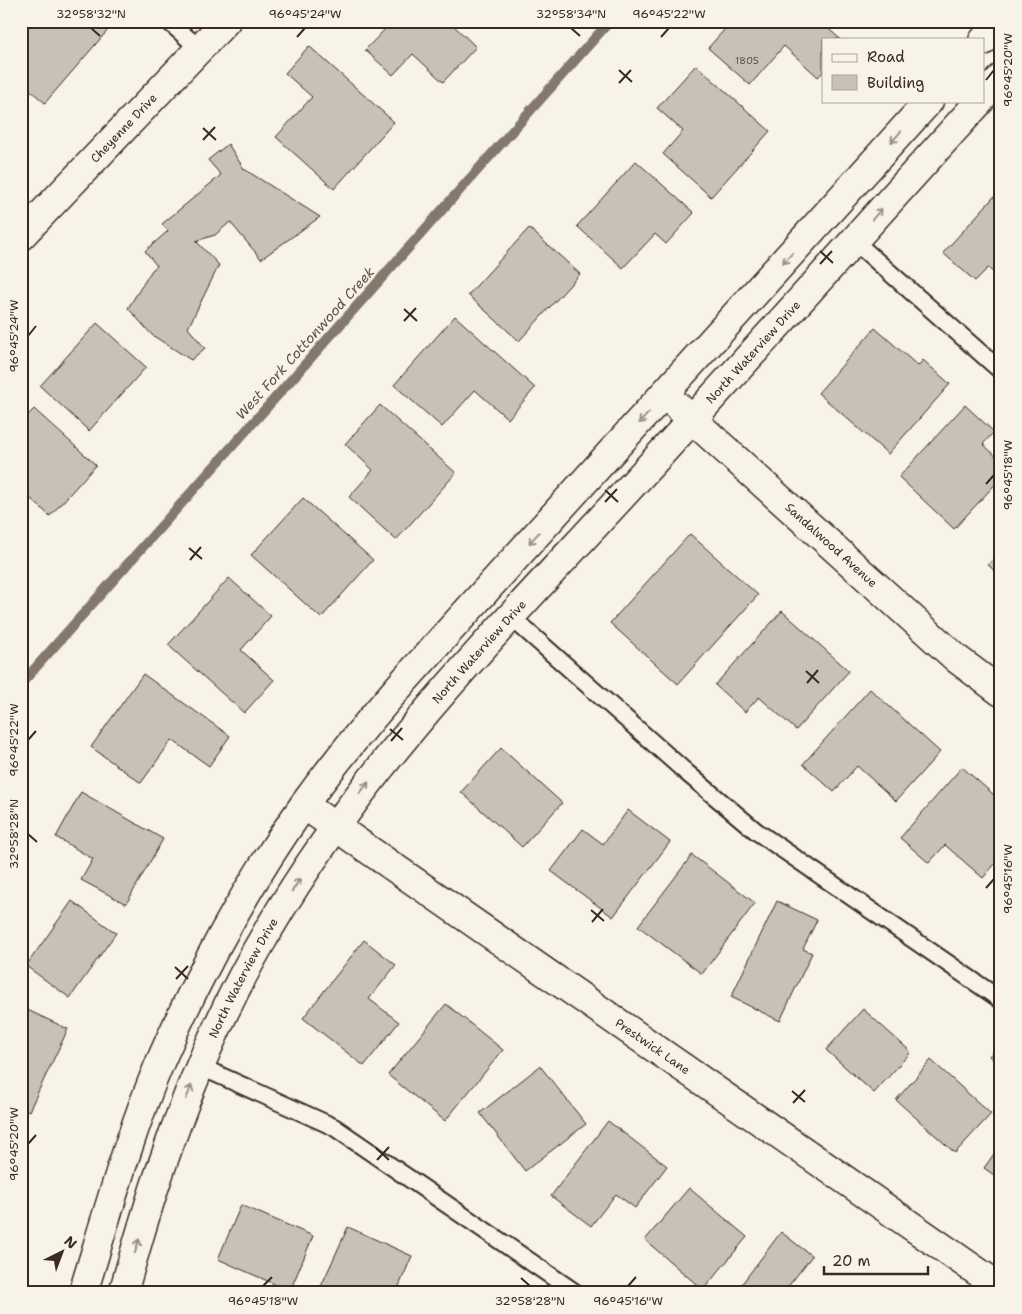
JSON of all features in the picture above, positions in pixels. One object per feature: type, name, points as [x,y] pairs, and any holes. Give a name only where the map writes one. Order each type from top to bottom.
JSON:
[{"type":"street","name":"Cheyenne Drive","points":[[24,228],[226,21]]},
{"type":"street","points":[[984,96],[1001,78]]},
{"type":"street","points":[[83,1293],[124,1160],[161,1062],[192,992],[239,906],[304,805],[365,726],[403,682],[928,102]]},
{"type":"street","name":"North Waterview Drive","points":[[123,1293],[159,1172],[199,1066],[223,1013],[270,926],[334,827],[396,746],[979,102]]},
{"type":"street","name":"Sandalwood Avenue","points":[[664,395],[957,659],[1001,692]]},
{"type":"street","name":"Prestwick Lane","points":[[304,805],[1001,1288]]},
{"type":"lane","points":[[168,21],[200,49]]},
{"type":"lane","points":[[853,240],[1001,372]]},
{"type":"lane","points":[[511,617],[687,773],[756,831],[1001,1000]]},
{"type":"lane","points":[[199,1066],[334,1127],[576,1293]]},
{"type":"building","points":[[21,21],[98,21],[108,30],[45,103],[21,82]]},
{"type":"building","points":[[388,21],[449,21],[476,47],[443,82],[413,54],[393,75],[365,50],[390,24]]},
{"type":"building","points":[[732,21],[820,21],[839,38],[822,38],[822,73],[818,77],[784,46],[750,85],[708,48]]},
{"type":"building","points":[[309,46],[394,122],[334,189],[276,137],[312,97],[285,73]]},
{"type":"building","points":[[696,65],[770,131],[711,197],[663,154],[683,131],[657,108]]},
{"type":"building","points":[[228,144],[244,169],[320,217],[261,259],[230,222],[215,235],[196,241],[219,265],[188,328],[205,348],[191,360],[152,335],[128,308],[152,270],[157,266],[145,251],[168,231],[162,224],[221,175],[208,160]]},
{"type":"building","points":[[636,161],[694,213],[666,244],[655,234],[623,268],[577,226]]},
{"type":"building","points":[[1001,189],[1001,279],[988,268],[975,281],[943,253]]},
{"type":"building","points":[[529,228],[580,274],[519,341],[468,295]]},
{"type":"building","points":[[455,316],[535,388],[508,419],[475,390],[442,427],[394,385]]},
{"type":"building","points":[[97,323],[146,367],[89,431],[40,386]]},
{"type":"building","points":[[875,328],[918,366],[923,360],[950,384],[888,454],[818,393]]},
{"type":"building","points":[[380,405],[456,473],[396,540],[349,497],[373,470],[345,444]]},
{"type":"building","points":[[965,405],[994,432],[983,444],[1001,461],[1001,478],[954,529],[899,477]]},
{"type":"building","points":[[34,409],[96,465],[50,516],[21,490],[21,422]]},
{"type":"building","points":[[303,498],[373,560],[321,618],[251,555]]},
{"type":"building","points":[[690,534],[758,595],[678,684],[610,623]]},
{"type":"building","points":[[1001,549],[1001,576],[988,565]]},
{"type":"building","points":[[229,578],[271,616],[241,650],[274,680],[244,713],[168,645]]},
{"type":"building","points":[[782,611],[849,671],[796,730],[759,697],[745,712],[715,685]]},
{"type":"building","points":[[143,674],[230,736],[209,766],[172,740],[141,783],[91,747]]},
{"type":"building","points":[[870,689],[940,752],[896,801],[857,766],[834,792],[803,764]]},
{"type":"building","points":[[501,748],[562,803],[522,847],[461,792]]},
{"type":"building","points":[[962,767],[1001,801],[1001,857],[983,878],[945,845],[929,863],[900,838]]},
{"type":"building","points":[[81,792],[163,839],[126,904],[81,880],[93,859],[56,837]]},
{"type":"building","points":[[628,810],[670,842],[613,917],[551,871],[583,829],[603,844]]},
{"type":"building","points":[[692,855],[755,903],[702,974],[638,926]]},
{"type":"building","points":[[72,901],[116,933],[70,998],[26,966]]},
{"type":"building","points":[[777,901],[817,920],[803,949],[812,953],[780,1021],[731,997]]},
{"type":"building","points":[[364,940],[396,965],[369,999],[399,1022],[364,1066],[303,1018]]},
{"type":"building","points":[[446,1004],[503,1050],[445,1121],[388,1075]]},
{"type":"building","points":[[21,1007],[68,1029],[29,1111],[21,1107]]},
{"type":"building","points":[[863,1009],[911,1052],[874,1093],[826,1050]]},
{"type":"building","points":[[1001,1042],[1001,1066],[989,1056]]},
{"type":"building","points":[[931,1060],[991,1114],[955,1153],[896,1100]]},
{"type":"building","points":[[540,1066],[586,1124],[525,1171],[480,1113]]},
{"type":"building","points":[[608,1121],[667,1166],[635,1208],[616,1194],[591,1226],[551,1196]]},
{"type":"building","points":[[1001,1144],[1001,1180],[984,1168]]},
{"type":"building","points":[[689,1188],[747,1237],[703,1290],[645,1240]]},
{"type":"building","points":[[241,1205],[313,1236],[290,1291],[218,1259]]},
{"type":"building","points":[[348,1227],[412,1256],[396,1293],[318,1293]]},
{"type":"building","points":[[781,1232],[812,1256],[787,1288],[793,1293],[735,1293]]},
{"type":"waterway","name":"West Fork Cottonwood Creek","points":[[21,684],[610,21]]}]
